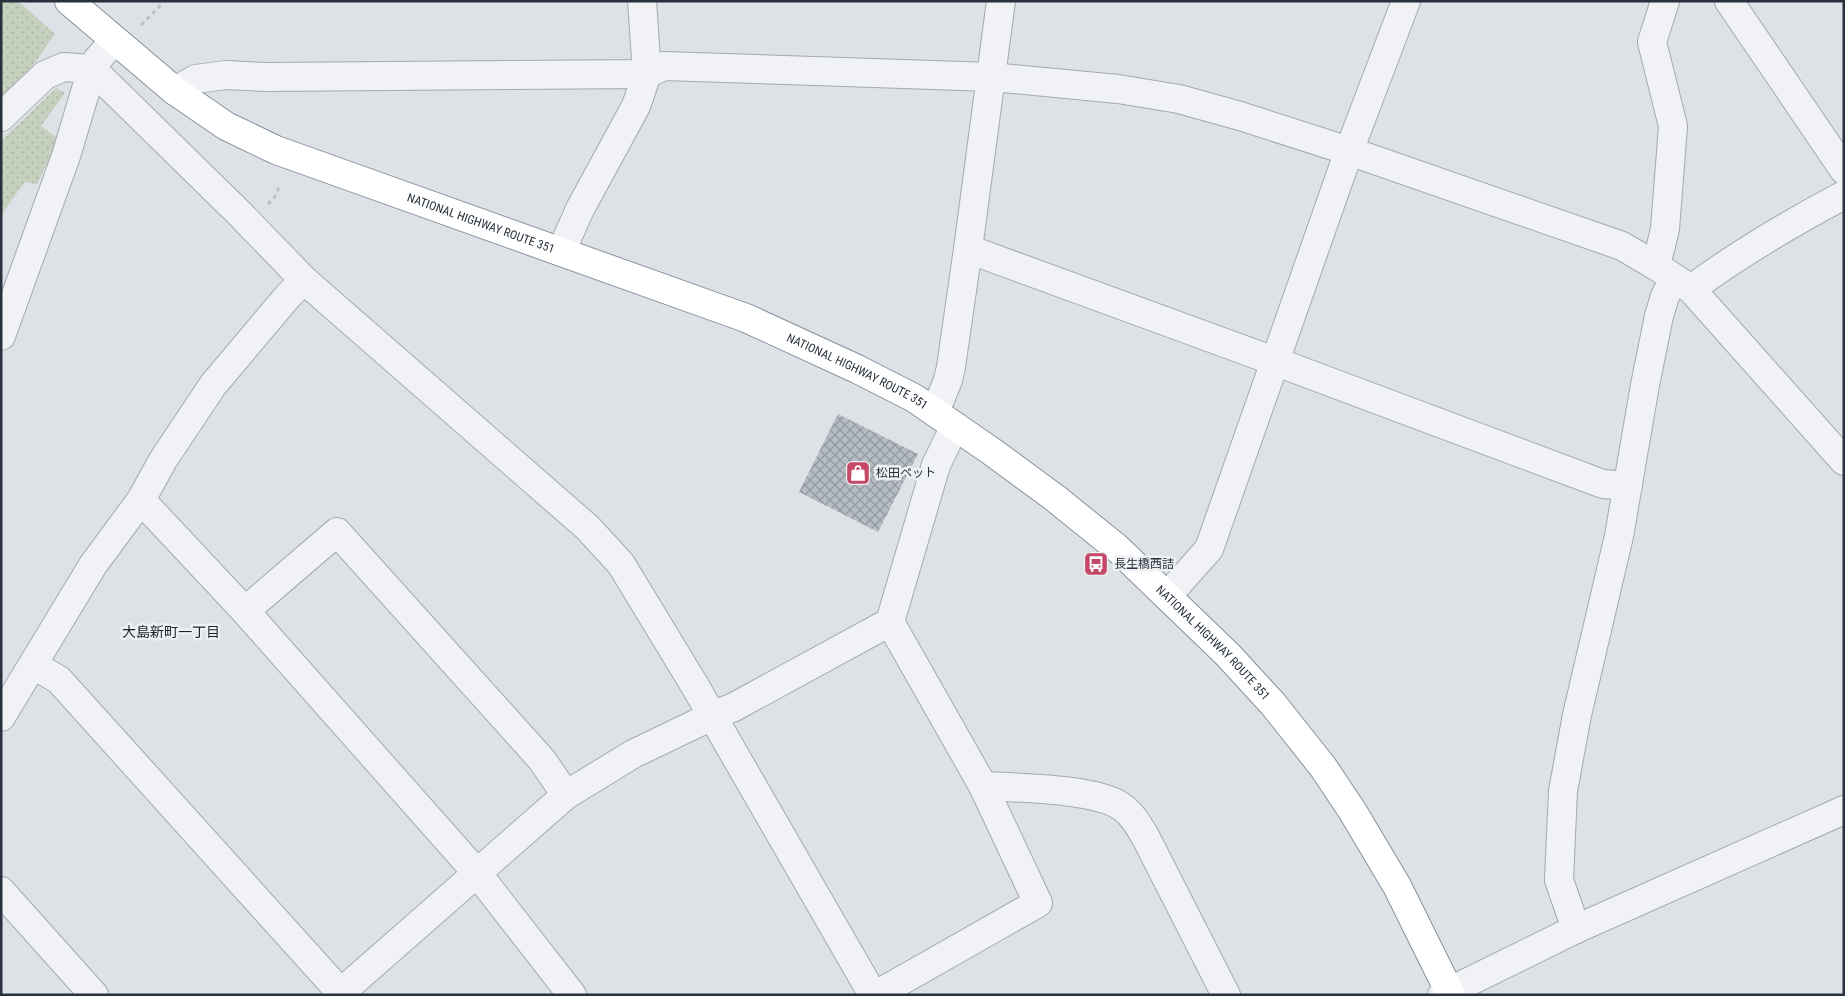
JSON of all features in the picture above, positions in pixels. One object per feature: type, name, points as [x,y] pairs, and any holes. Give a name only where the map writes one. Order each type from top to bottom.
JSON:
[{"type":"highway","name":"NATIONAL HIGHWAY ROUTE 351","points":[[69,1],[125,36],[175,91],[226,126],[276,150],[746,318],[857,369],[914,398],[1055,498],[1116,548],[1235,662],[1273,704],[1324,767],[1397,886],[1447,993]]},
{"type":"street","points":[[561,252],[580,209],[636,106],[647,74],[642,1]]},
{"type":"street","points":[[34,665],[59,680],[341,994],[566,795],[633,754],[712,716],[734,708],[890,622],[936,465],[945,419],[948,380],[1002,1]]},
{"type":"street","points":[[1168,596],[1208,549],[1349,151],[1406,1]]},
{"type":"street","points":[[1576,929],[1559,880],[1563,791],[1577,715],[1619,536],[1659,316],[1665,296],[1674,278],[1665,229],[1673,126],[1652,42],[1665,1]]},
{"type":"street","points":[[1729,1],[1844,170]]},
{"type":"street","points":[[1,336],[66,156],[92,69],[98,59],[125,36]]},
{"type":"street","points":[[175,91],[196,79],[226,74],[266,77],[647,74],[664,66],[992,78],[1118,89],[1179,100],[1240,116],[1349,151],[1622,246],[1674,278],[1844,461]]},
{"type":"street","points":[[1,117],[45,75],[64,68],[92,69],[239,213],[304,280],[588,528],[621,564],[875,995],[1038,903],[983,786],[890,622]]},
{"type":"street","points":[[1674,278],[1713,272],[1804,216],[1844,195]]},
{"type":"street","points":[[968,250],[1274,361],[1603,484],[1628,486]]},
{"type":"street","points":[[1,718],[93,565],[141,500],[163,460],[213,385],[288,296],[304,280]]},
{"type":"street","points":[[141,500],[245,611],[477,873],[572,995]]},
{"type":"street","points":[[245,611],[337,532],[542,760],[566,795]]},
{"type":"street","points":[[983,786],[1030,788],[1101,797],[1122,807],[1136,821],[1146,838],[1226,995]]},
{"type":"street","points":[[1447,993],[1576,929],[1841,817]]},
{"type":"street","points":[[1,891],[94,995]]},
{"type":"path","points":[[125,36],[164,1]]},
{"type":"path","points":[[263,209],[274,198],[279,188]]},
{"type":"green space","points":[[1,1],[18,1],[55,34],[37,60],[1,104]]},
{"type":"green space","points":[[56,88],[65,93],[41,126],[59,139],[37,184],[25,182],[1,215],[1,141]]},
{"type":"building","name":"松田ペット","points":[[838,414],[918,454],[878,532],[799,492]]},
{"type":"place","name":"松田ペット","points":[[858,473]]},
{"type":"place","name":"長生橋西詰","points":[[1096,564]]},
{"type":"district","name":"大島新町一丁目","points":[[171,632]]}]
